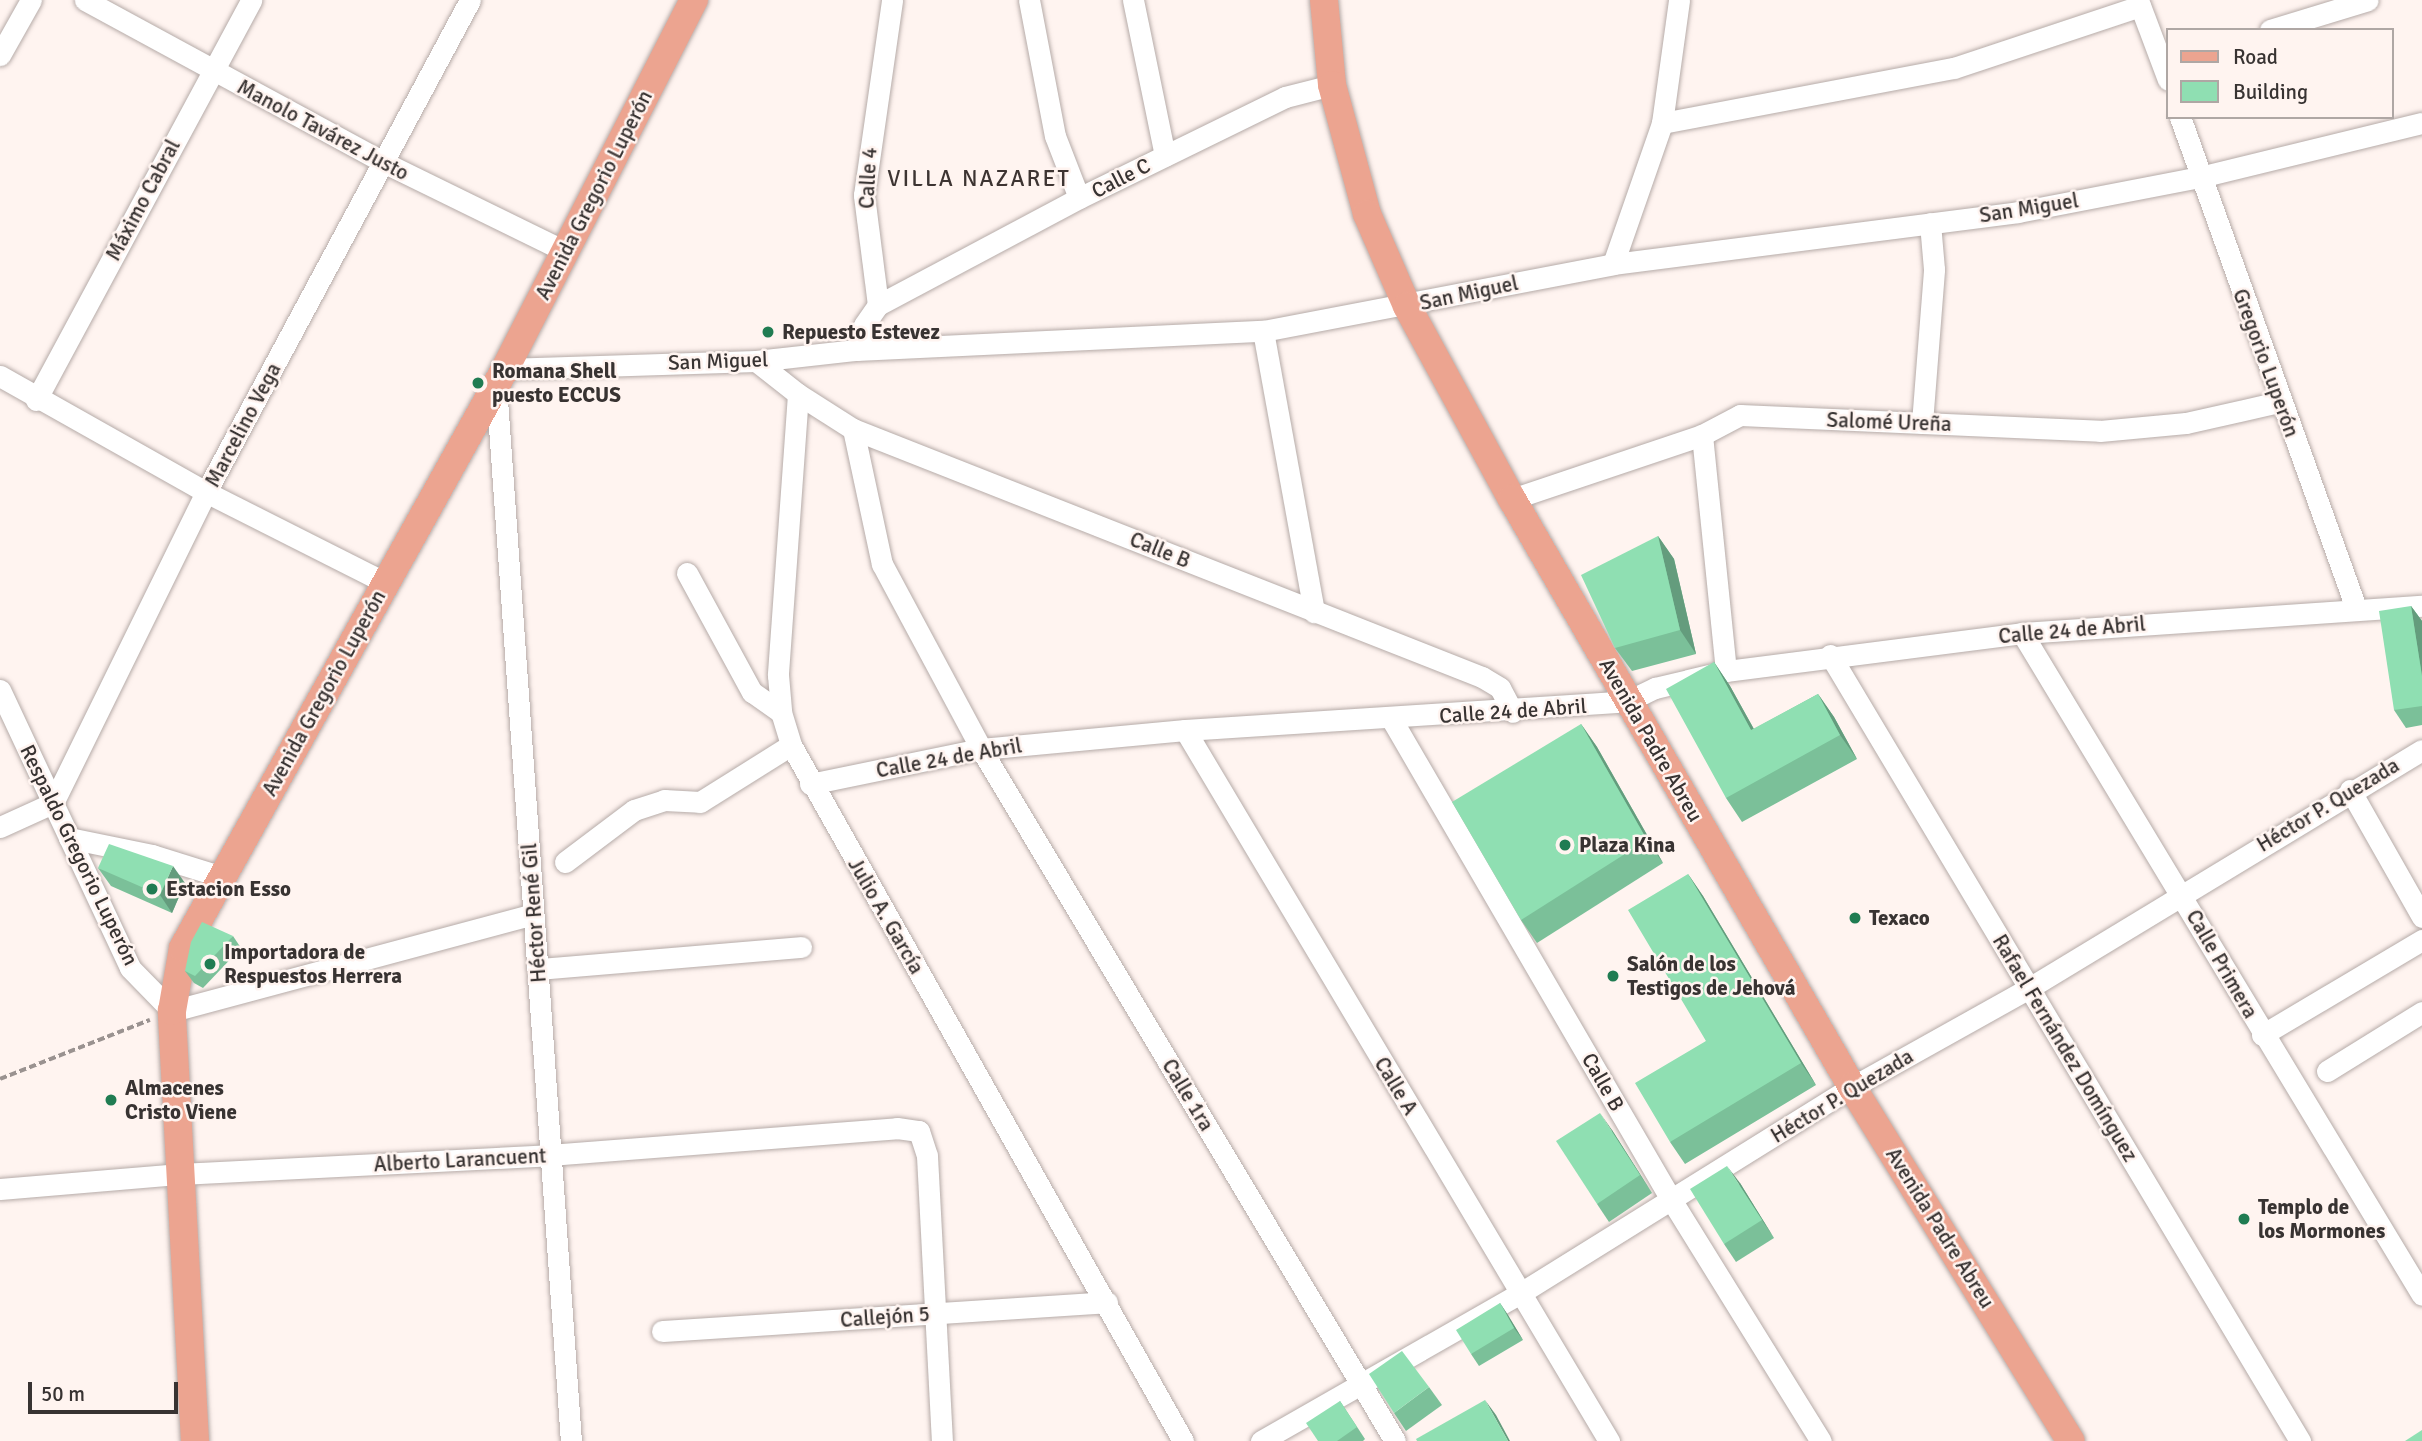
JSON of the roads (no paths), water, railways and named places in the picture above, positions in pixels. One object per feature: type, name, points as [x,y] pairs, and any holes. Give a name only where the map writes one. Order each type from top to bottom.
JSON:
[{"type":"main road","name":"Avenida Gregorio Luperón","points":[[195,1441],[172,1011],[183,948],[501,377],[694,0]]},
{"type":"main road","name":"Avenida Padre Abreu","points":[[1324,0],[1332,85],[1367,215],[1407,306],[1512,499],[1852,1087],[2071,1441]]},
{"type":"street","points":[[0,55],[31,0]]},
{"type":"street","name":"Manolo Tavárez Justo","points":[[85,0],[212,72],[385,163],[565,251]]},
{"type":"street","name":"Máximo Cabral","points":[[36,400],[251,0]]},
{"type":"street","name":"Marcelino Vega","points":[[53,803],[206,492],[385,163],[470,0]]},
{"type":"street","name":"Calle 4","points":[[878,305],[864,195],[892,0]]},
{"type":"street","points":[[1029,0],[1055,136],[1079,198]]},
{"type":"street","points":[[1133,0],[1165,156]]},
{"type":"street","points":[[1613,264],[1662,123],[1679,0]]},
{"type":"street","points":[[2277,28],[2368,0]]},
{"type":"street","points":[[1662,123],[1954,68],[2139,3],[2166,68]]},
{"type":"street","name":"Calle C","points":[[878,305],[1079,198],[1296,92],[1332,85]]},
{"type":"street","name":"Gregorio Luperón","points":[[2181,119],[2279,402],[2356,608]]},
{"type":"street","name":"San Miguel","points":[[501,377],[756,361],[856,350],[1263,331],[1407,306],[1613,264],[2018,212],[2200,177],[2422,123]]},
{"type":"street","points":[[1922,423],[1934,268],[1930,223]]},
{"type":"street","points":[[856,350],[864,325],[878,305]]},
{"type":"street","points":[[1263,331],[1314,612]]},
{"type":"street","points":[[756,361],[798,394]]},
{"type":"street","points":[[0,376],[36,400],[206,492],[386,583]]},
{"type":"street","name":"Héctor René Gil","points":[[501,377],[533,914],[539,969],[548,1155],[571,1441]]},
{"type":"street","name":"Calle B","points":[[798,394],[853,429],[1482,677],[1500,688],[1513,712]]},
{"type":"street","name":"Julio A. García","points":[[798,394],[778,675],[781,712],[791,745],[810,784],[1184,1441]]},
{"type":"street","name":"Salomé Ureña","points":[[1512,499],[1702,435],[1740,415],[2100,431],[2186,423],[2279,402]]},
{"type":"street","name":"Calle 1ra","points":[[853,429],[882,564],[981,749],[1395,1441]]},
{"type":"street","points":[[1702,435],[1726,671]]},
{"type":"street","points":[[687,573],[752,692],[781,712]]},
{"type":"street","name":"Calle 24 de Abril","points":[[810,784],[981,749],[1185,730],[1392,720],[1629,701],[1666,685],[1726,671],[1830,655],[2022,633],[2356,608],[2422,606]]},
{"type":"street","name":"Calle Primera","points":[[2022,633],[2182,894],[2262,1035],[2422,1296]]},
{"type":"street","name":"Rafael Fernández Domínguez","points":[[1830,655],[2300,1441]]},
{"type":"street","name":"Respaldo Gregorio Luperón","points":[[0,690],[130,968],[172,1011]]},
{"type":"street","name":"Calle B","points":[[1392,720],[1672,1201],[1821,1441]]},
{"type":"street","name":"Calle A","points":[[1185,730],[1609,1441]]},
{"type":"street","points":[[565,862],[634,810],[664,800],[700,802],[791,745]]},
{"type":"street","name":"Héctor P. Quezada","points":[[1261,1441],[1519,1294],[1852,1087],[2029,988],[2350,790],[2422,750]]},
{"type":"street","points":[[2350,790],[2422,917]]},
{"type":"street","points":[[0,827],[53,803]]},
{"type":"street","points":[[69,838],[152,855],[222,877]]},
{"type":"street","points":[[172,1011],[533,914]]},
{"type":"street","points":[[2262,1035],[2422,940]]},
{"type":"street","points":[[539,969],[801,947]]},
{"type":"street","points":[[2327,1070],[2422,1012]]},
{"type":"street","name":"Alberto Larancuent","points":[[0,1189],[180,1174],[548,1155],[897,1128],[919,1131],[927,1156],[935,1314]]},
{"type":"street","name":"Callejón 5","points":[[662,1331],[1107,1302]]},
{"type":"street","points":[[935,1314],[942,1441]]},
{"type":"place","name":"Repuesto Estevez","points":[[768,332]]},
{"type":"place","name":"Romana Shell puesto ECCUS","points":[[478,383]]},
{"type":"place","name":"Plaza Kina","points":[[1565,845]]},
{"type":"place","name":"Estacion Esso","points":[[152,889]]},
{"type":"place","name":"Texaco","points":[[1855,918]]},
{"type":"place","name":"Importadora de Respuestos Herrera","points":[[210,964]]},
{"type":"place","name":"Salón de los Testigos de Jehová","points":[[1613,976]]},
{"type":"place","name":"Almacenes Cristo Viene","points":[[111,1100]]},
{"type":"place","name":"Templo de los Mormones","points":[[2244,1219]]},
{"type":"district","name":"VILLA NAZARET","points":[[979,179]]}]
